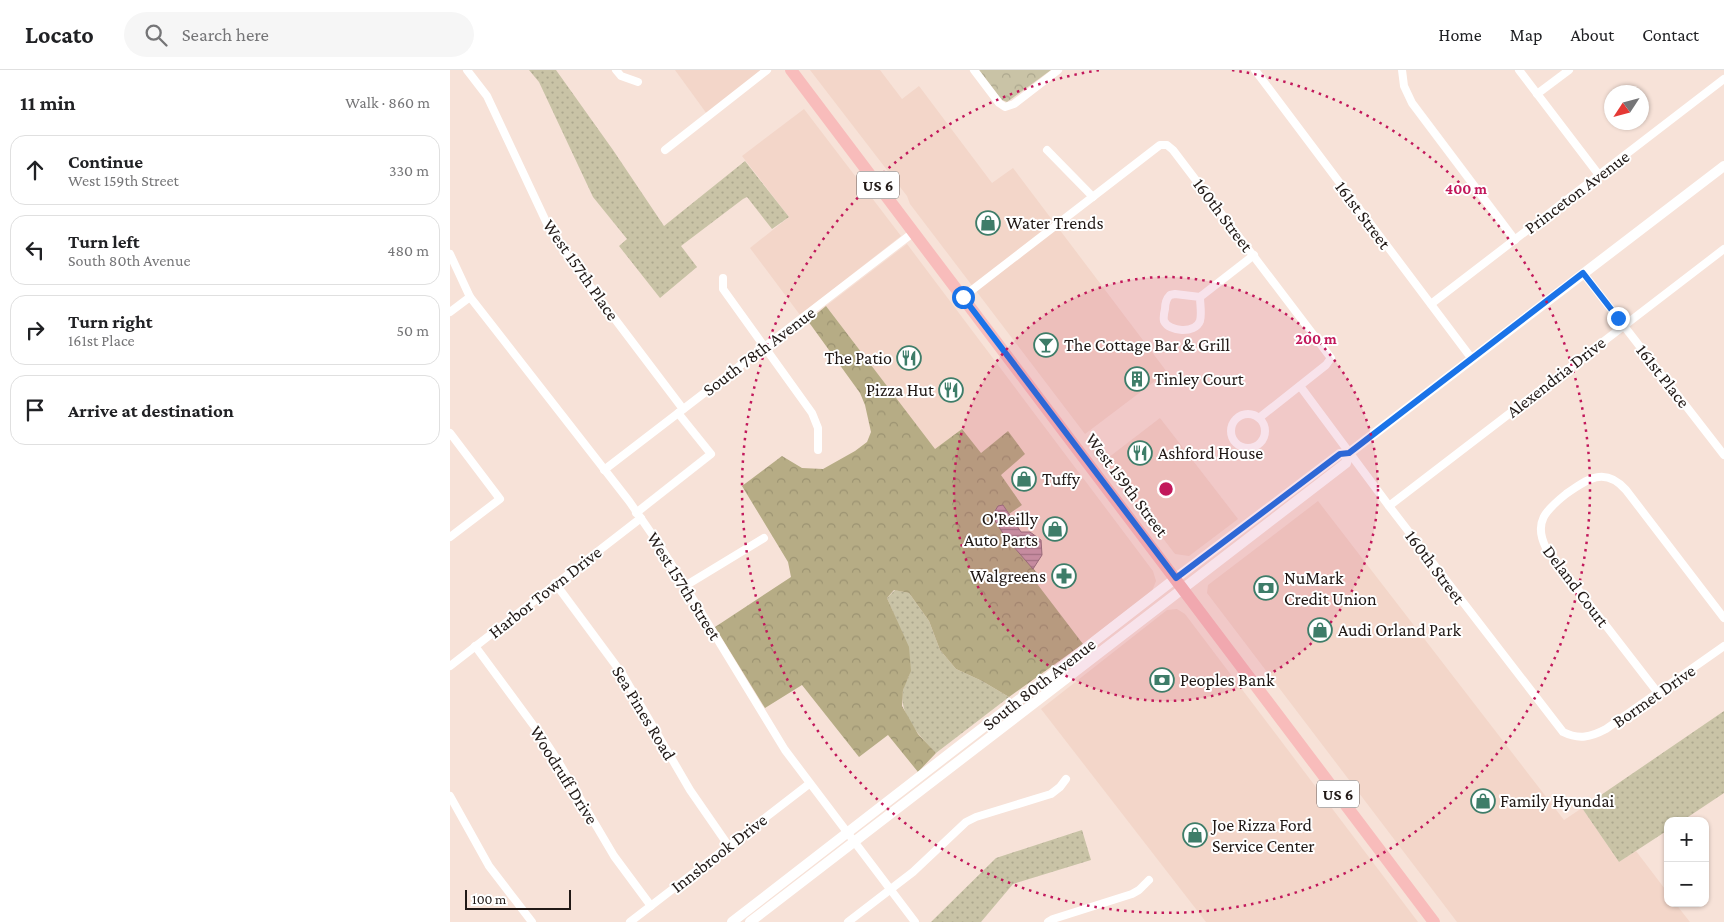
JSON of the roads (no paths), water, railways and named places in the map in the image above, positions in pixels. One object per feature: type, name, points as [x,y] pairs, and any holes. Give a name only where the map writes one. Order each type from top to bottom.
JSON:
[{"type":"main road","name":"West 159th Street","points":[[791,70],[1434,922]]},
{"type":"street","name":"West 157th Place","points":[[467,70],[487,96],[550,230],[711,454],[638,515]]},
{"type":"street","points":[[616,70],[621,76],[638,82]]},
{"type":"street","points":[[665,150],[767,70]]},
{"type":"street","points":[[974,70],[999,104],[1005,107],[1014,104],[1058,70]]},
{"type":"street","name":"161st Street","points":[[1255,70],[1472,359]]},
{"type":"street","points":[[1402,70],[1404,86],[1412,103],[1515,240]]},
{"type":"street","points":[[1519,70],[1599,175]]},
{"type":"street","points":[[1537,94],[1568,70]]},
{"type":"street","name":"Princeton Avenue","points":[[1431,304],[1724,80]]},
{"type":"street","name":"160th Street","points":[[1093,197],[1160,146],[1167,145],[1173,150],[1332,358],[1300,386],[1389,506],[1557,725],[1571,736],[1579,737]]},
{"type":"street","points":[[963,297],[1093,197],[1047,150]]},
{"type":"street","name":"South 80th Avenue","points":[[732,922],[1180,583],[1346,462],[1349,453],[1724,166]]},
{"type":"street","name":"South 78th Avenue","points":[[604,470],[914,232]]},
{"type":"street","name":"Alexendria Drive","points":[[1389,506],[1724,249]]},
{"type":"street","name":"West 157th Street","points":[[450,254],[470,297],[638,515],[685,586],[769,724],[809,784],[915,922]]},
{"type":"street","points":[[1200,297],[1200,318],[1194,328],[1191,330],[1168,326],[1164,319],[1165,303],[1170,295],[1181,294],[1200,297],[1254,255]]},
{"type":"street","name":"161st Place","points":[[1583,273],[1724,455]]},
{"type":"street","points":[[724,278],[723,289],[812,413],[818,428],[818,450]]},
{"type":"street","points":[[450,312],[470,297]]},
{"type":"street","points":[[1259,418],[1300,386]]},
{"type":"street","points":[[1248,414],[1259,418],[1263,422],[1265,433],[1261,443],[1246,448],[1236,444],[1231,434],[1233,422],[1242,415],[1248,414]]},
{"type":"street","points":[[450,433],[500,499],[450,537]]},
{"type":"street","name":"Deland Court","points":[[1658,693],[1546,548],[1540,533],[1546,511],[1589,479],[1601,477],[1616,481],[1626,490],[1724,618]]},
{"type":"street","name":"Harbor Town Drive","points":[[450,666],[638,515]]},
{"type":"street","points":[[685,586],[764,538]]},
{"type":"street","name":"Sea Pines Road","points":[[555,583],[623,675],[690,790],[728,845]]},
{"type":"street","name":"South 80th Avenue","points":[[750,922],[854,843],[1180,583]]},
{"type":"street","name":"Woodruff Drive","points":[[475,646],[558,761],[614,856],[651,906]]},
{"type":"street","name":"Bormet Drive","points":[[1579,737],[1588,738],[1606,729],[1724,646]]},
{"type":"street","points":[[848,922],[914,872],[966,822],[976,817],[1051,794],[1060,787],[1066,778]]},
{"type":"street","name":"Innsbrook Drive","points":[[630,922],[809,784]]},
{"type":"street","points":[[450,796],[489,866],[532,922]]},
{"type":"street","points":[[1048,922],[1132,894],[1149,880]]},
{"type":"place","name":"Water Trends","points":[[988,223]]},
{"type":"place","name":"The Cottage Bar & Grill","points":[[1046,345]]},
{"type":"place","name":"The Patio","points":[[909,358]]},
{"type":"place","name":"Tinley Court","points":[[1137,379]]},
{"type":"place","name":"Pizza Hut","points":[[951,390]]},
{"type":"place","name":"Ashford House","points":[[1140,453]]},
{"type":"place","name":"Tuffy","points":[[1024,479]]},
{"type":"place","name":"O'Reilly Auto Parts","points":[[1055,529]]},
{"type":"place","name":"Walgreens","points":[[1064,576]]},
{"type":"place","name":"NuMark Credit Union","points":[[1266,588]]},
{"type":"place","name":"Audi Orland Park","points":[[1320,630]]},
{"type":"place","name":"Peoples Bank","points":[[1162,680]]},
{"type":"place","name":"Family Hyundai","points":[[1483,801]]},
{"type":"place","name":"Joe Rizza Ford Service Center","points":[[1195,835]]}]
